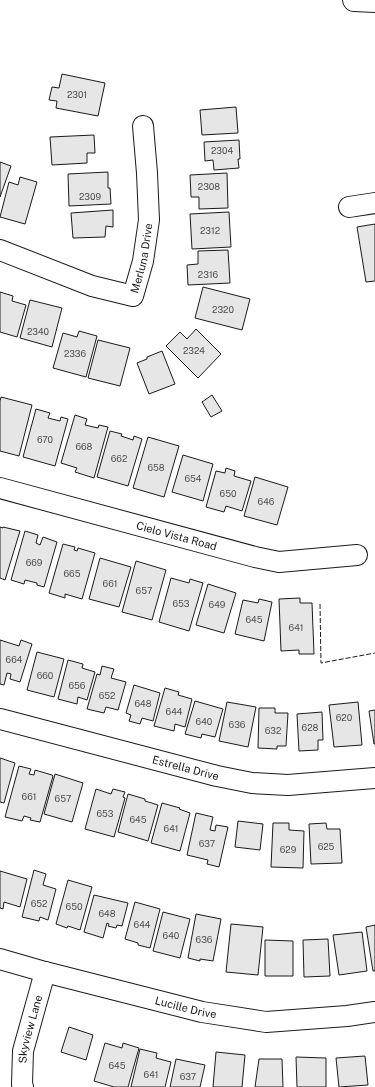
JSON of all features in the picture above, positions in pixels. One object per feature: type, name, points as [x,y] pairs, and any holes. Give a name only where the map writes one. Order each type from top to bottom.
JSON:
[{"type":"main road","points":[[354,0],[375,0]]},
{"type":"street","name":"Merluna Drive","points":[[0,250],[92,286],[133,296],[143,261],[149,220],[143,126]]},
{"type":"street","points":[[349,207],[375,203]]},
{"type":"street","name":"Cielo Vista Road","points":[[0,488],[279,562],[356,555]]},
{"type":"street","name":"Estrella Drive","points":[[0,718],[217,776],[252,783],[288,785],[375,778]]},
{"type":"street","name":"Lucille Drive","points":[[0,959],[202,1012],[266,1022],[347,1016],[375,1012]]},
{"type":"street","name":"Skyview Lane","points":[[23,1087],[23,1051],[45,972]]},
{"type":"building","points":[[62,74],[105,83],[98,116],[56,108],[57,101],[49,100],[52,87],[59,88]]},
{"type":"building","points":[[236,107],[238,133],[202,135],[200,110]]},
{"type":"building","points":[[94,135],[95,153],[87,153],[87,163],[52,165],[50,137]]},
{"type":"building","points":[[239,140],[239,168],[214,170],[213,160],[205,161],[204,142]]},
{"type":"building","points":[[0,162],[11,166],[0,197]]},
{"type":"building","points":[[108,172],[108,188],[110,188],[111,204],[69,206],[68,174]]},
{"type":"building","points":[[227,173],[228,208],[199,209],[199,197],[191,197],[190,175]]},
{"type":"building","points":[[20,177],[37,182],[25,224],[0,217],[9,182],[18,185]]},
{"type":"building","points":[[113,210],[113,227],[106,226],[105,237],[73,238],[71,213]]},
{"type":"building","points":[[229,212],[231,247],[192,249],[190,214]]},
{"type":"building","points":[[375,224],[375,281],[366,282],[357,227]]},
{"type":"building","points":[[228,250],[230,283],[188,285],[187,265],[198,264],[198,251]]},
{"type":"building","points":[[203,287],[250,299],[242,330],[195,318]]},
{"type":"building","points":[[0,292],[13,296],[12,301],[26,305],[17,337],[0,332]]},
{"type":"building","points":[[30,300],[62,308],[52,347],[20,338]]},
{"type":"building","points":[[196,329],[221,354],[198,378],[166,346],[180,332],[187,339]]},
{"type":"building","points":[[79,331],[97,336],[86,377],[53,368],[63,333],[77,337]]},
{"type":"building","points":[[98,340],[130,348],[120,386],[88,378]]},
{"type":"building","points":[[162,351],[175,384],[149,394],[137,363]]},
{"type":"building","points":[[212,395],[222,411],[211,417],[202,402]]},
{"type":"building","points":[[1,397],[32,405],[19,456],[0,451]]},
{"type":"building","points":[[36,409],[50,413],[48,418],[60,421],[61,417],[68,419],[55,466],[23,457]]},
{"type":"building","points":[[75,415],[87,419],[85,425],[98,428],[99,425],[108,427],[94,478],[75,472],[77,468],[61,463]]},
{"type":"building","points":[[110,431],[122,434],[121,436],[133,440],[134,436],[142,439],[128,486],[97,477]]},
{"type":"building","points":[[148,437],[179,446],[164,497],[133,488]]},
{"type":"building","points":[[183,455],[213,464],[203,501],[172,492]]},
{"type":"building","points":[[226,468],[235,471],[234,476],[251,481],[242,511],[226,506],[224,512],[206,507],[216,471],[225,473]]},
{"type":"building","points":[[255,477],[288,487],[277,525],[244,516]]},
{"type":"building","points":[[0,527],[20,531],[5,580],[0,578]]},
{"type":"building","points":[[25,531],[38,535],[36,543],[40,545],[43,537],[57,542],[44,587],[37,585],[37,583],[25,580],[24,584],[11,580]]},
{"type":"building","points":[[63,544],[75,547],[74,550],[77,551],[78,548],[95,553],[82,599],[65,594],[65,598],[49,593]]},
{"type":"building","points":[[100,558],[131,567],[119,607],[89,599]]},
{"type":"building","points":[[136,561],[166,570],[152,620],[122,612]]},
{"type":"building","points":[[171,578],[189,583],[190,579],[203,583],[189,631],[159,622]]},
{"type":"building","points":[[208,584],[236,593],[224,633],[196,625]]},
{"type":"building","points":[[300,598],[300,603],[312,603],[314,654],[299,654],[299,650],[281,651],[279,599]]},
{"type":"building","points":[[259,599],[272,602],[264,641],[235,634],[243,600],[258,603]]},
{"type":"building","points":[[0,640],[19,646],[21,640],[32,644],[20,682],[10,679],[11,674],[7,673],[4,685],[0,684]]},
{"type":"building","points":[[37,652],[64,659],[54,697],[27,690]]},
{"type":"building","points":[[68,660],[83,664],[82,668],[95,672],[87,700],[78,697],[77,704],[58,699]]},
{"type":"building","points":[[102,666],[114,669],[111,678],[126,682],[118,710],[106,707],[104,713],[87,709],[97,674],[100,675]]},
{"type":"building","points":[[134,685],[160,693],[153,721],[142,718],[140,724],[129,721],[131,715],[126,713]]},
{"type":"building","points":[[165,688],[179,692],[178,695],[192,699],[185,727],[175,724],[174,731],[154,726]]},
{"type":"building","points":[[195,701],[223,709],[215,737],[202,734],[201,738],[185,734]]},
{"type":"building","points":[[227,702],[256,707],[248,747],[219,741]]},
{"type":"building","points":[[358,702],[362,745],[334,747],[329,705]]},
{"type":"building","points":[[259,708],[275,708],[275,713],[288,713],[286,746],[277,746],[277,749],[258,748]]},
{"type":"building","points":[[375,710],[375,744],[374,744],[369,711]]},
{"type":"building","points":[[322,712],[323,740],[318,740],[318,750],[299,751],[297,714]]},
{"type":"building","points":[[0,758],[15,763],[4,803],[0,802]]},
{"type":"building","points":[[19,766],[31,769],[29,774],[34,775],[35,770],[53,776],[40,822],[30,820],[31,818],[24,816],[22,821],[5,817]]},
{"type":"building","points":[[55,774],[83,783],[72,822],[44,814]]},
{"type":"building","points":[[96,789],[111,794],[113,789],[125,792],[123,797],[125,798],[114,837],[85,829]]},
{"type":"building","points":[[128,794],[158,805],[148,841],[118,832]]},
{"type":"building","points":[[162,803],[180,808],[179,809],[190,813],[180,851],[151,843]]},
{"type":"building","points":[[196,813],[213,817],[210,830],[215,831],[216,825],[228,827],[219,867],[207,864],[208,860],[187,855]]},
{"type":"building","points":[[238,821],[263,824],[260,850],[235,847]]},
{"type":"building","points":[[273,823],[289,823],[289,830],[304,831],[303,868],[271,867]]},
{"type":"building","points":[[326,823],[327,829],[340,829],[342,863],[311,864],[309,824]]},
{"type":"building","points":[[34,870],[46,874],[43,885],[56,889],[48,920],[40,917],[39,921],[22,917]]},
{"type":"building","points":[[0,871],[27,879],[20,907],[4,902],[3,909],[0,908]]},
{"type":"building","points":[[68,880],[92,887],[80,930],[68,926],[67,928],[56,924]]},
{"type":"building","points":[[94,895],[128,903],[122,926],[117,925],[116,928],[108,926],[109,924],[107,923],[103,938],[84,932]]},
{"type":"building","points":[[135,902],[160,909],[150,948],[138,945],[138,943],[125,939]]},
{"type":"building","points":[[163,912],[190,919],[180,958],[153,951]]},
{"type":"building","points":[[196,914],[221,919],[213,961],[200,959],[200,961],[188,958]]},
{"type":"building","points":[[231,924],[263,927],[258,975],[226,972]]},
{"type":"building","points":[[375,925],[375,971],[373,971],[366,927]]},
{"type":"building","points":[[362,932],[367,971],[339,975],[333,935]]},
{"type":"building","points":[[328,939],[330,976],[304,977],[303,940]]},
{"type":"building","points":[[265,940],[293,941],[293,976],[265,976]]},
{"type":"building","points":[[69,1027],[93,1035],[86,1060],[61,1052]]},
{"type":"building","points":[[105,1043],[122,1048],[123,1043],[139,1048],[128,1087],[114,1087],[94,1081]]},
{"type":"building","points":[[140,1049],[157,1053],[156,1058],[171,1062],[165,1087],[131,1087]]},
{"type":"building","points":[[216,1052],[245,1055],[242,1087],[213,1087]]},
{"type":"building","points":[[365,1056],[368,1085],[339,1087],[336,1058]]},
{"type":"building","points":[[296,1057],[326,1058],[326,1087],[297,1087]]},
{"type":"building","points":[[176,1059],[205,1065],[200,1087],[170,1087]]},
{"type":"building","points":[[259,1059],[282,1059],[283,1087],[255,1087]]},
{"type":"fence","points":[[320,604],[321,663],[375,653]]}]
